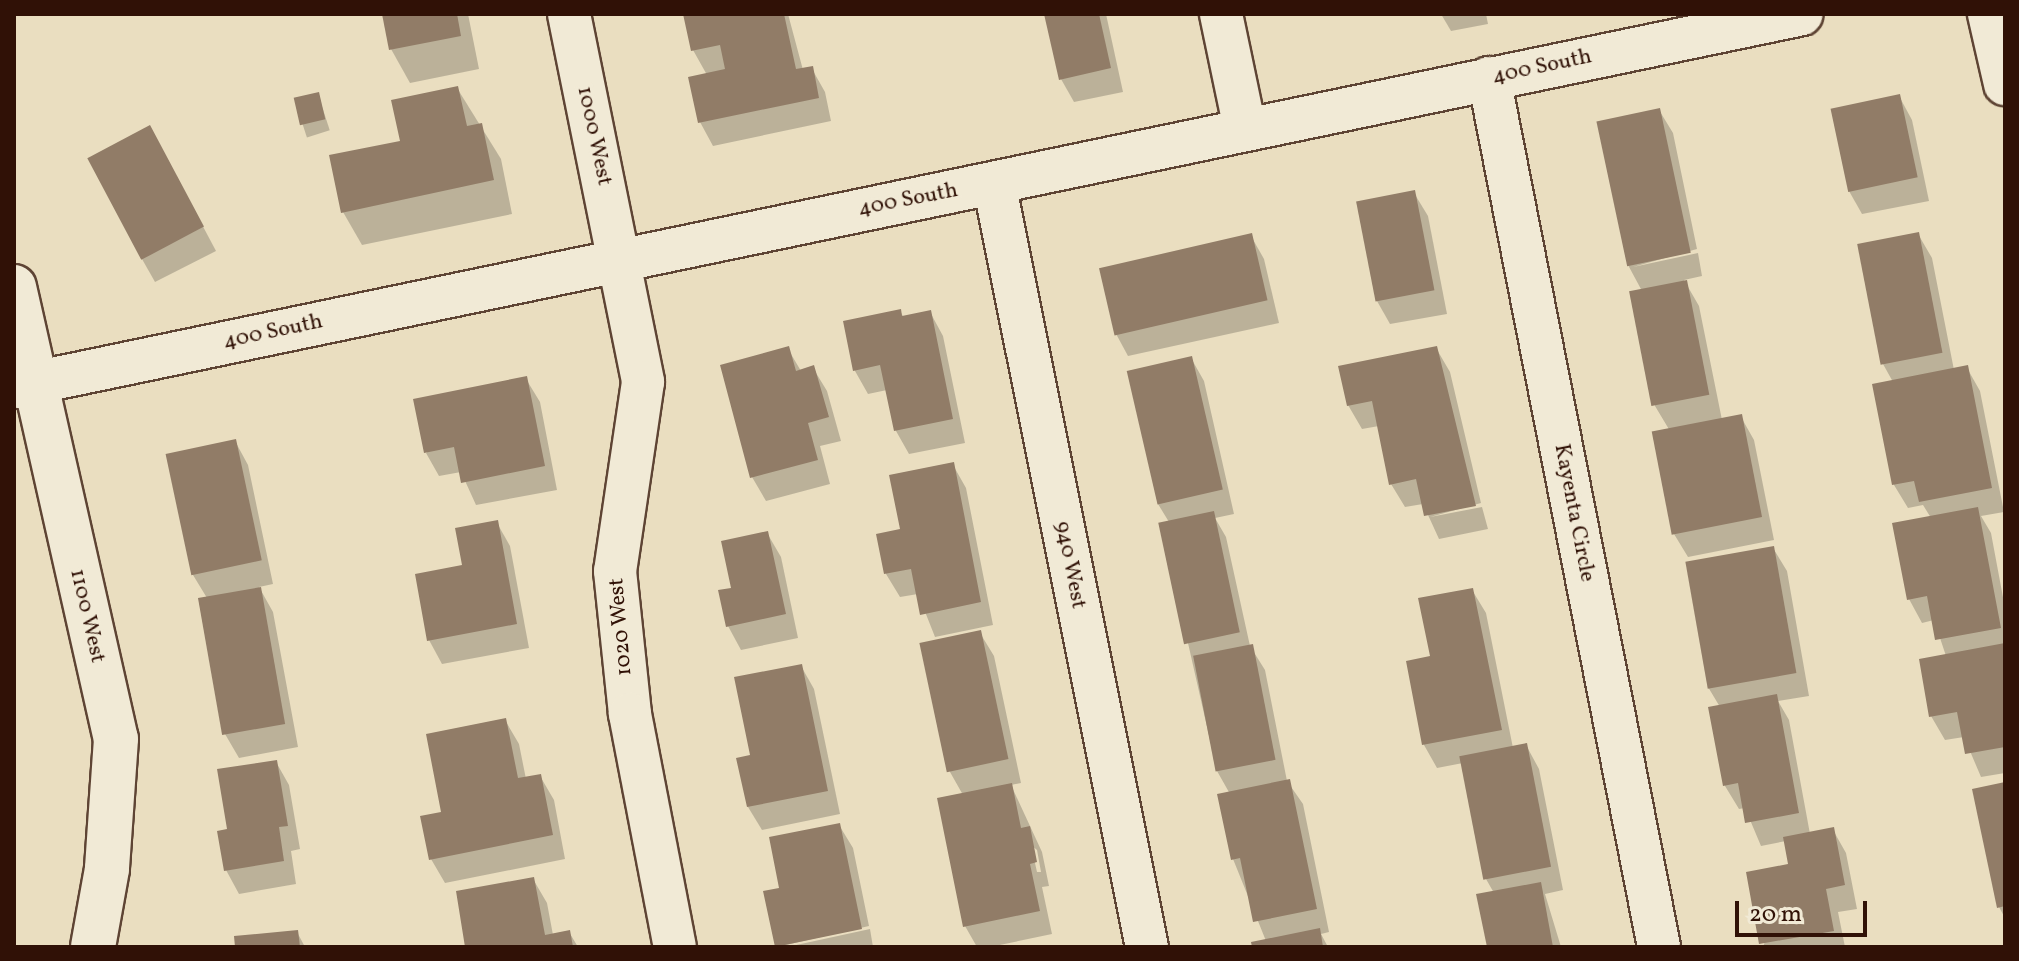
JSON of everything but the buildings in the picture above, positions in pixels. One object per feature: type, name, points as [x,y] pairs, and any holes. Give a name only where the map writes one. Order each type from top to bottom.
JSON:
[{"type":"street","name":"1000 West","points":[[569,14],[619,258]]},
{"type":"street","points":[[1221,14],[1245,129]]},
{"type":"street","name":"400 South","points":[[24,385],[619,258],[1802,14]]},
{"type":"street","points":[[1989,14],[2005,84]]},
{"type":"street","name":"Kayenta Circle","points":[[1489,78],[1659,947]]},
{"type":"street","name":"940 West","points":[[994,183],[1147,947]]},
{"type":"street","name":"1020 West","points":[[619,258],[643,382],[615,571],[630,714],[675,947]]},
{"type":"street","name":"1100 West","points":[[14,287],[24,385],[116,739],[107,869],[93,947]]}]
